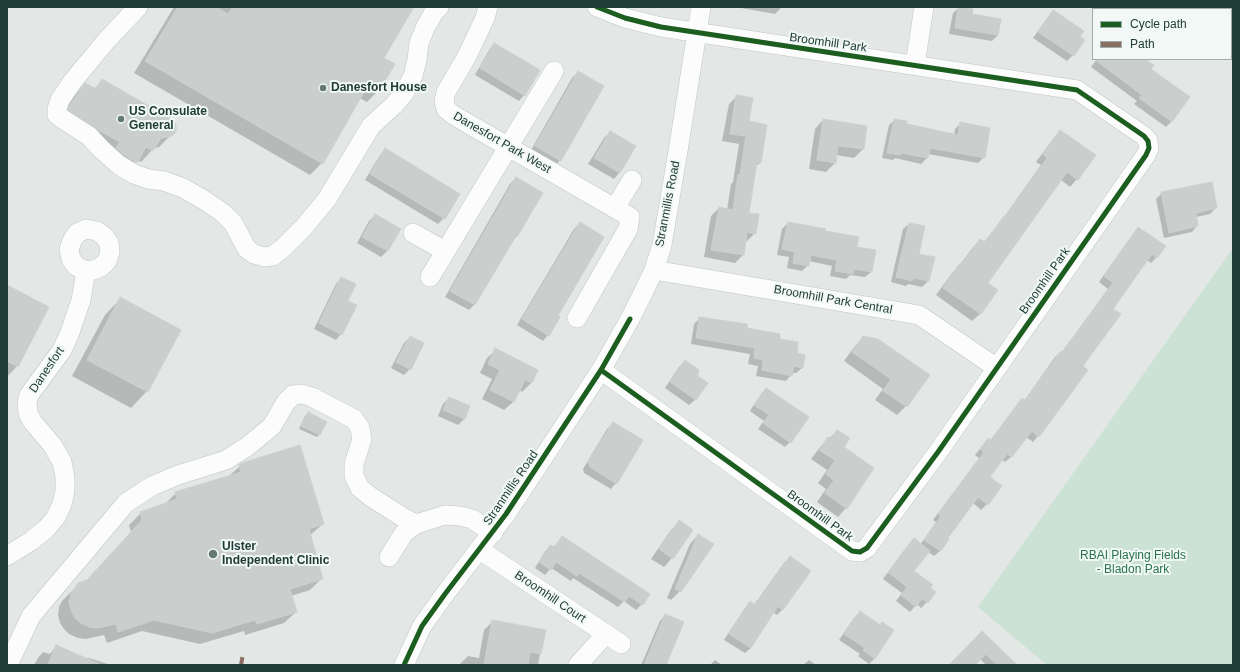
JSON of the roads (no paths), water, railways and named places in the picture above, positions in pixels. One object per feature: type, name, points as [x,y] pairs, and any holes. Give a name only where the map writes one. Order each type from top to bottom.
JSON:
[{"type":"street","points":[[138,7],[106,41],[72,82],[60,100],[57,114],[89,136],[119,166],[134,174],[183,188],[223,213],[233,223],[247,249],[254,254],[264,257],[273,256],[304,227],[327,199],[371,126],[394,105],[405,92],[413,76],[419,43],[426,26],[434,12],[439,7]]},
{"type":"street","name":"Danesfort Park West","points":[[488,7],[485,18],[466,58],[446,92],[444,101],[446,109],[508,147],[623,213]]},
{"type":"street","name":"Broomhill Park","points":[[597,7],[625,18],[661,27],[1077,90],[1144,136],[1148,142],[1149,148],[1146,155],[938,452],[867,548],[860,552],[852,551],[600,370]]},
{"type":"street","name":"Stranmillis Road","points":[[404,665],[422,626],[493,533],[600,370],[630,319],[654,270],[662,245],[701,7]]},
{"type":"street","points":[[915,65],[924,7]]},
{"type":"street","points":[[430,277],[554,71]]},
{"type":"street","points":[[577,318],[628,229],[623,213],[632,180]]},
{"type":"street","points":[[413,233],[445,251]]},
{"type":"street","name":"Broomhill Park Central","points":[[654,270],[919,314],[997,368]]},
{"type":"street","name":"Danesfort","points":[[7,556],[31,541],[46,529],[56,517],[62,504],[65,491],[65,477],[62,462],[53,446],[32,421],[28,412],[27,403],[29,395],[62,350],[81,300],[86,271]]},
{"type":"street","points":[[8,665],[31,616],[126,502],[165,480],[226,460],[248,446],[272,426],[286,402],[293,395],[302,394],[312,397],[354,419],[360,428],[362,438],[354,464],[354,476],[360,488],[371,497],[416,524]]},
{"type":"street","points":[[390,556],[404,533],[416,524],[445,515],[460,516],[472,519],[493,533]]},
{"type":"street","name":"Broomhill Court","points":[[480,550],[613,640],[578,665]]},
{"type":"place","name":"Danesfort House","points":[[323,88]]},
{"type":"place","name":"US Consulate General","points":[[121,119]]},
{"type":"place","name":"Ulster Independent Clinic","points":[[213,554]]},
{"type":"park label","name":"RBAI Playing Fields - Bladon Park","points":[[1133,563]]}]
